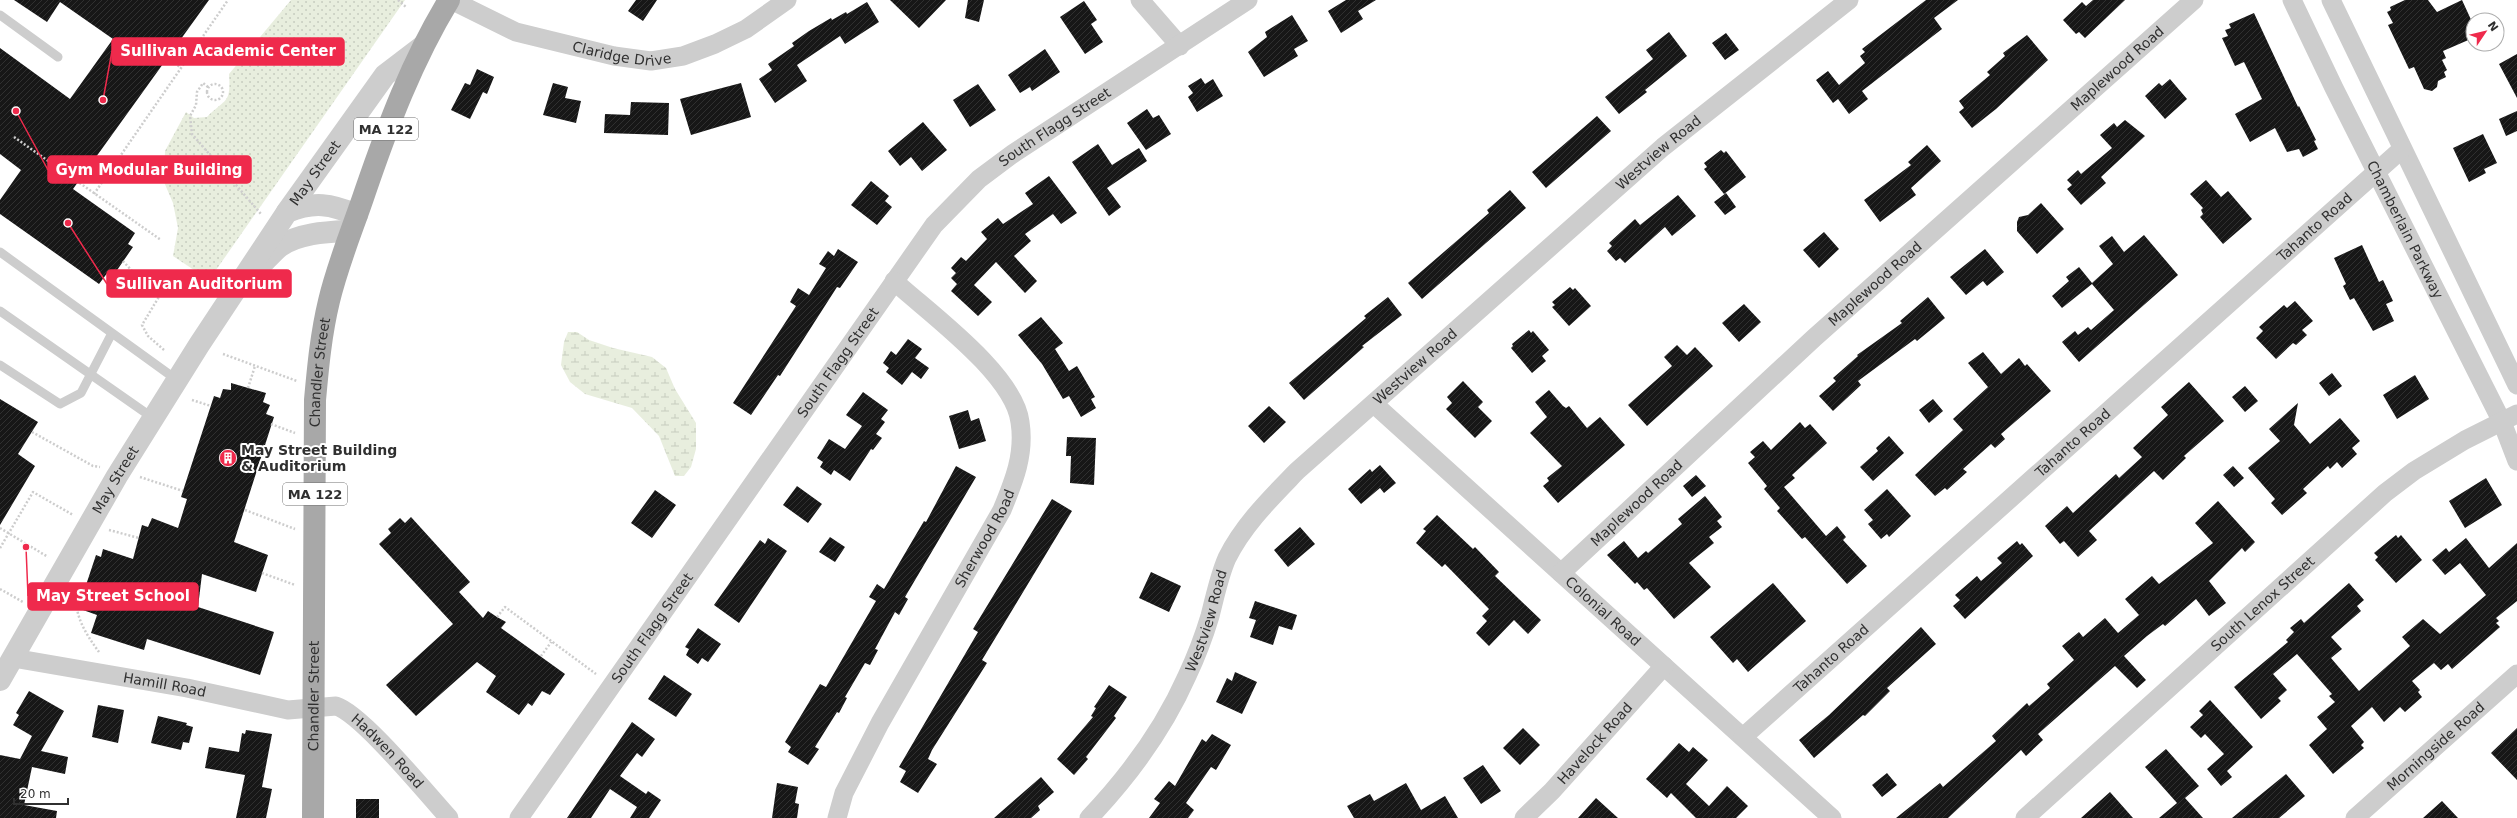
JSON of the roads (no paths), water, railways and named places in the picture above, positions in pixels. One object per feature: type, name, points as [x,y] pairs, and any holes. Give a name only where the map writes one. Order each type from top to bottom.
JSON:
[{"type":"main road","name":"Chandler Street","points":[[313,818],[315,707],[315,400],[319,350],[329,300],[353,223],[392,112],[423,46],[450,0]]},
{"type":"street","name":"Claridge Drive","points":[[450,0],[516,32],[614,56],[651,61],[683,56],[715,44],[746,28],[788,0]]},
{"type":"street","points":[[1140,0],[1180,46]]},
{"type":"street","name":"South Flagg Street","points":[[518,818],[934,225],[980,179],[1072,114],[1180,46],[1248,0]]},
{"type":"street","name":"Westview Road","points":[[1090,818],[1108,799],[1145,749],[1187,677],[1209,619],[1227,560],[1239,537],[1253,518],[1297,471],[1663,147],[1849,0]]},
{"type":"street","name":"Maplewood Road","points":[[1560,573],[1814,338],[2194,0]]},
{"type":"street","name":"Chamberlain Parkway","points":[[2292,0],[2334,88],[2377,172],[2509,418],[2517,461]]},
{"type":"street","points":[[2330,0],[2517,385]]},
{"type":"street","name":"May Street","points":[[0,680],[64,566],[177,380],[287,212],[386,75],[423,46]]},
{"type":"street","name":"Tahanto Road","points":[[1743,737],[2402,149]]},
{"type":"street","name":"May Street","points":[[240,285],[280,246],[301,238],[353,223],[336,206],[305,205],[287,212]]},
{"type":"street","name":"Sherwood Road","points":[[837,818],[844,793],[880,723],[1002,510],[1017,476],[1022,447],[1020,421],[1009,392],[966,345],[894,281]]},
{"type":"street","name":"Colonial Road","points":[[1374,404],[1832,818]]},
{"type":"street","name":"South Lenox Street","points":[[2025,818],[2385,492],[2441,454],[2509,418]]},
{"type":"street","name":"Hamill Road","points":[[13,658],[187,688],[288,710],[315,707]]},
{"type":"street","name":"Havelock Road","points":[[1524,818],[1552,791],[1664,666]]},
{"type":"street","name":"Morningside Road","points":[[2355,818],[2517,674]]},
{"type":"street","name":"Hadwen Road","points":[[315,707],[343,708],[362,723],[449,818]]},
{"type":"lane","points":[[0,15],[58,57]]},
{"type":"lane","points":[[0,252],[177,380]]},
{"type":"lane","points":[[0,311],[154,418]]},
{"type":"lane","points":[[0,364],[60,404],[81,392],[89,373],[112,332]]},
{"type":"place","name":"Sullivan Academic Center","points":[[103,100]]},
{"type":"place","name":"Gym Modular Building","points":[[16,111]]},
{"type":"place","name":"Sullivan Auditorium","points":[[68,223]]},
{"type":"place","name":"May Street Building & Auditorium","points":[[228,458]]},
{"type":"place","name":"May Street School","points":[[26,547]]}]
